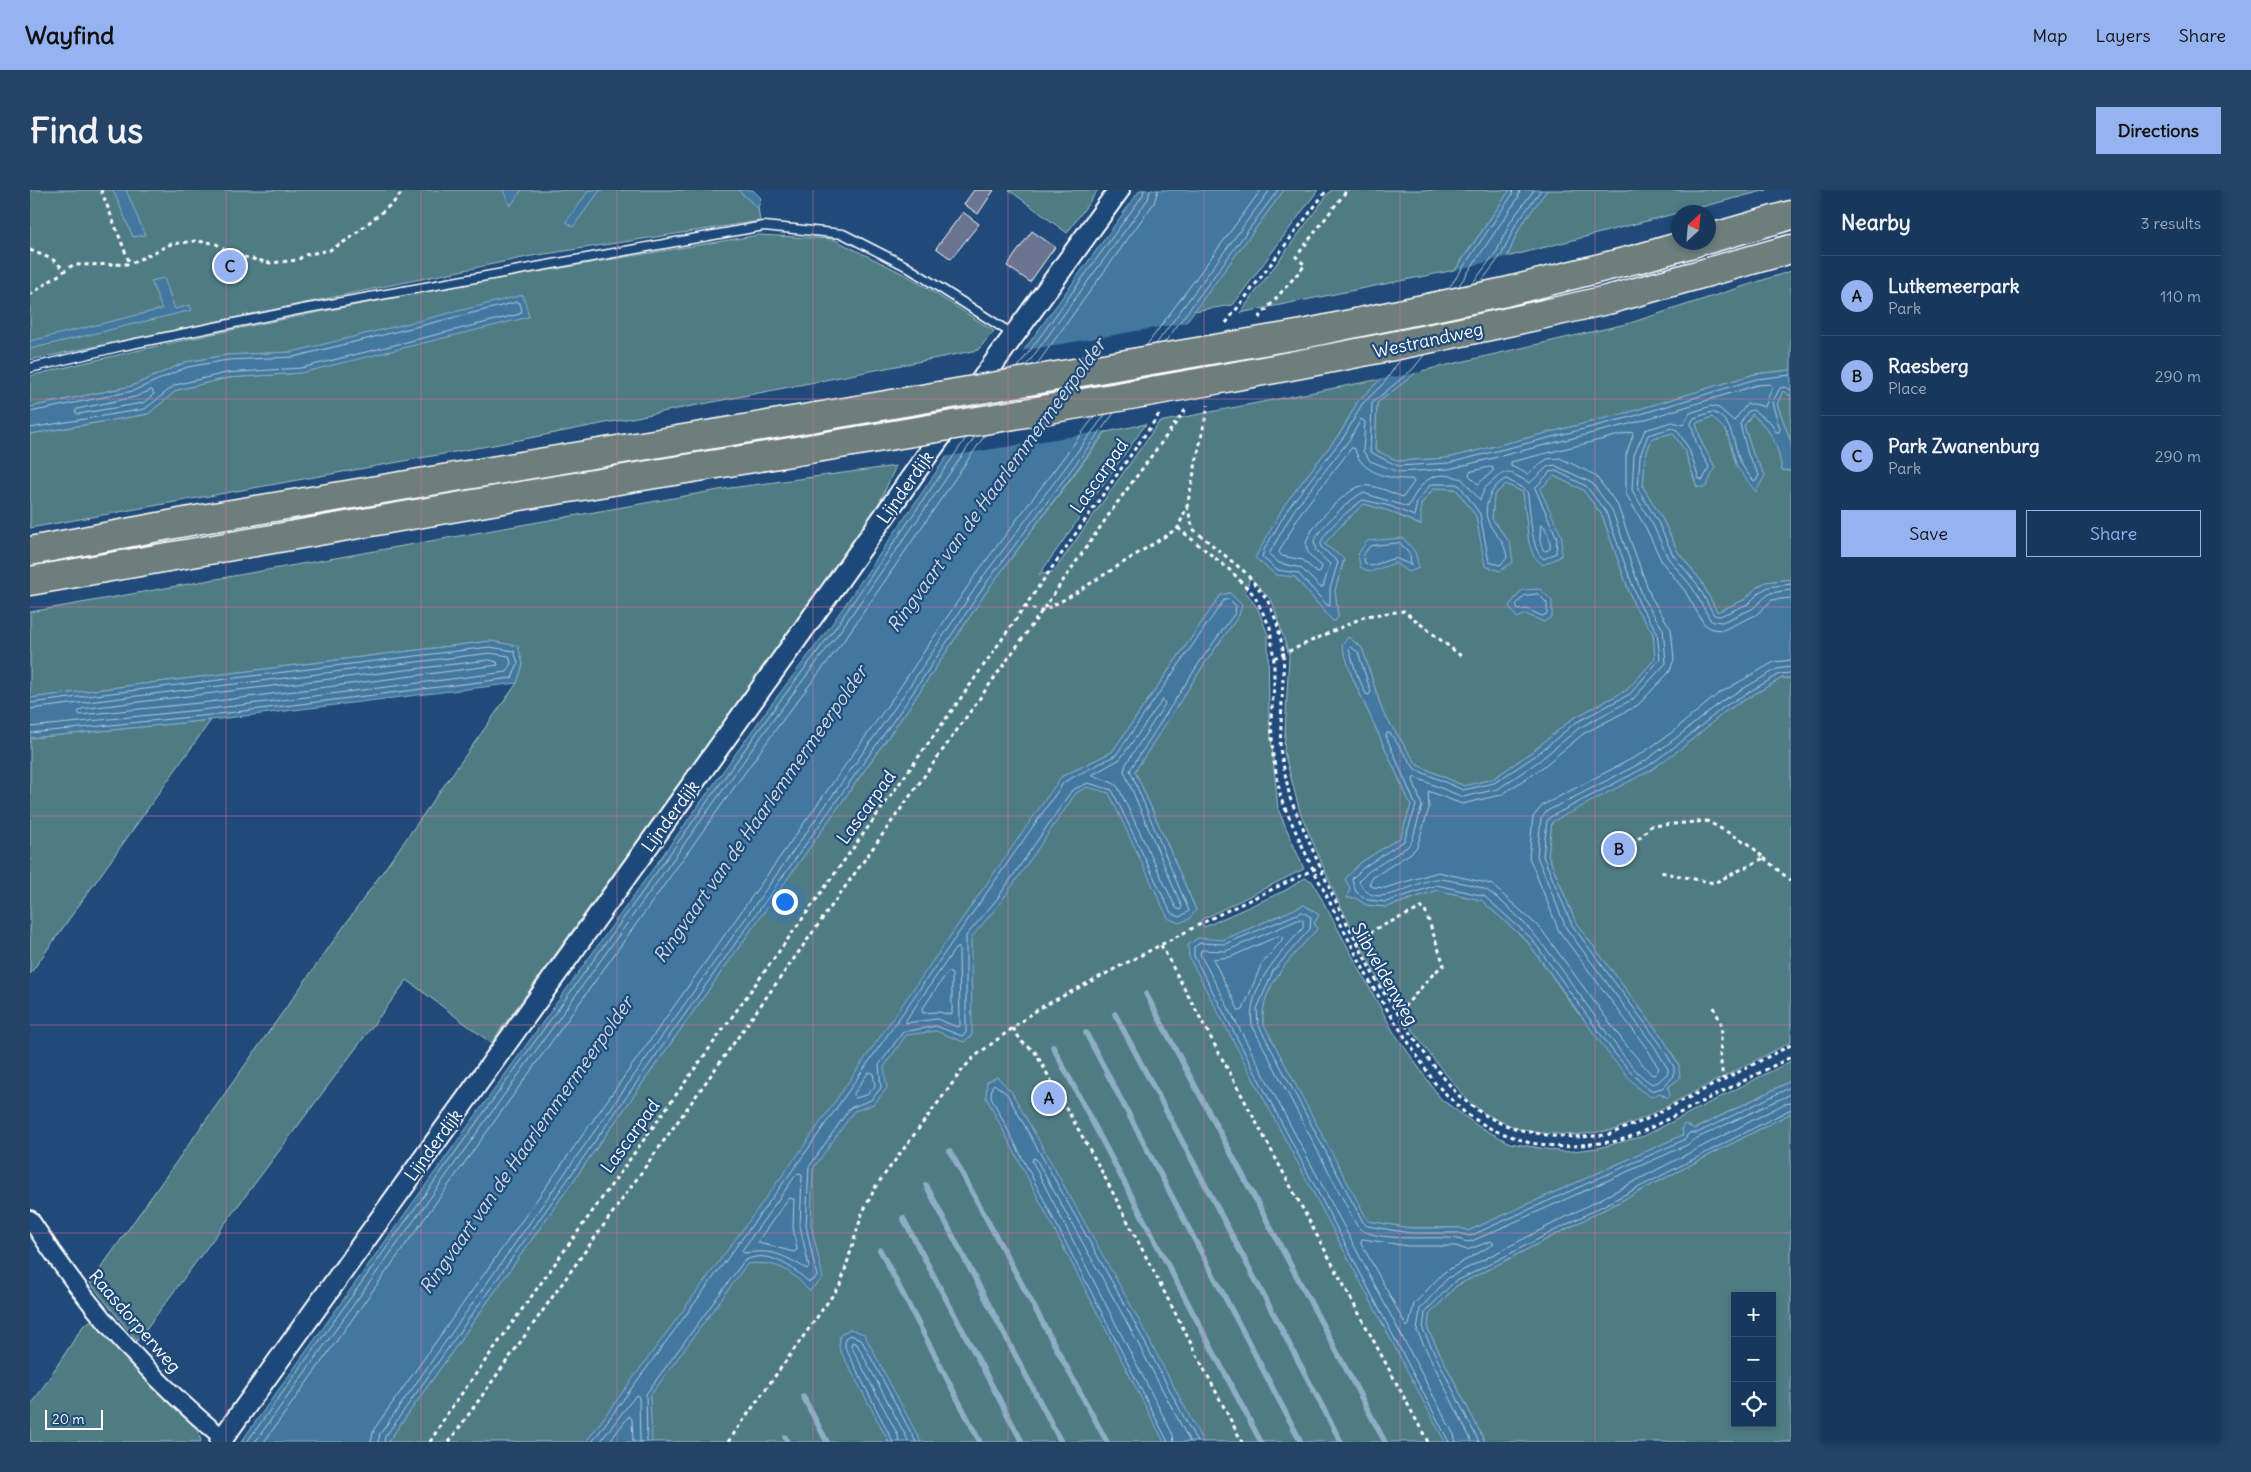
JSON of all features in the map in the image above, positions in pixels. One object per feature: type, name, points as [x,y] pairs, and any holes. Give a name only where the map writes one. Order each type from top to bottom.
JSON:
[{"type":"highway","points":[[1716,237],[1791,215]]},
{"type":"highway","name":"Westrandweg","points":[[30,551],[196,520],[1303,334],[1506,292],[1671,249]]},
{"type":"highway","name":"Westrandweg","points":[[30,580],[1060,407],[1322,361],[1497,326],[1611,299],[1791,249]]},
{"type":"street","name":"Lijnderdijk","points":[[221,1440],[1119,190]]},
{"type":"street","name":"Raasdorperweg","points":[[30,1219],[52,1254],[91,1306],[166,1389],[221,1440]]},
{"type":"lane","points":[[30,368],[122,346],[303,309],[764,226],[843,234],[904,265],[1014,335]]},
{"type":"path","points":[[101,190],[130,264]]},
{"type":"path","points":[[30,295],[73,265],[130,264],[171,244],[195,241],[215,243],[231,254],[270,263],[298,260],[304,255],[330,250],[349,239],[394,202],[404,190]]},
{"type":"path","points":[[1222,330],[1327,190]]},
{"type":"path","points":[[1253,325],[1305,265],[1296,257],[1347,190]]},
{"type":"path","points":[[30,250],[52,259],[65,270]]},
{"type":"path","points":[[1024,607],[1042,611],[1069,597],[1178,528],[1186,506],[1210,397]]},
{"type":"path","points":[[449,1442],[1042,611],[1116,503],[1191,401]]},
{"type":"path","name":"Lascarpad","points":[[430,1442],[453,1406],[1024,607],[1163,409]]},
{"type":"path","points":[[1186,506],[1194,530],[1246,573],[1267,599],[1277,623],[1284,654],[1280,749],[1290,798],[1332,894],[1378,984],[1429,1060],[1458,1096],[1481,1113],[1502,1124],[1525,1132],[1551,1136],[1581,1137],[1607,1134],[1644,1120],[1791,1044]]},
{"type":"path","name":"Slibveldenweg","points":[[1178,528],[1230,571],[1254,595],[1270,627],[1274,658],[1271,718],[1273,756],[1281,799],[1312,869],[1372,986],[1434,1082],[1466,1114],[1492,1130],[1530,1142],[1564,1147],[1618,1141],[1640,1133],[1791,1057]]},
{"type":"path","points":[[1274,658],[1366,616],[1404,611],[1461,656]]},
{"type":"path","points":[[1627,850],[1651,826],[1707,821],[1749,844],[1791,881]]},
{"type":"path","points":[[1660,872],[1714,883],[1764,858]]},
{"type":"path","points":[[728,1442],[841,1283],[862,1214],[876,1186],[974,1057],[1038,1009],[1320,866]]},
{"type":"path","points":[[1358,943],[1377,928],[1424,907],[1444,966],[1435,972],[1398,1014]]},
{"type":"path","points":[[1161,945],[1428,1442]]},
{"type":"path","points":[[1714,1007],[1722,1026],[1720,1055],[1723,1079]]},
{"type":"path","points":[[1013,1028],[1022,1042],[1034,1052],[1101,1170],[1242,1442]]},
{"type":"green space","points":[[30,190],[738,190],[758,208],[760,221],[532,256],[30,360]]},
{"type":"green space","points":[[1009,190],[1098,190],[1067,233]]},
{"type":"green space","points":[[1284,190],[1318,190],[1233,305],[1194,311]]},
{"type":"green space","points":[[1331,190],[1510,190],[1455,270],[1240,313]]},
{"type":"green space","points":[[1547,190],[1767,190],[1709,205],[1671,205],[1671,215],[1507,257],[1520,227]]},
{"type":"green space","points":[[759,235],[833,239],[908,276],[994,331],[978,350],[499,444],[30,528],[30,434],[148,414],[177,390],[227,378],[301,373],[292,352],[227,355],[186,362],[132,386],[30,407],[30,376],[211,334],[393,298]]},
{"type":"green space","points":[[1791,271],[1791,370],[1755,374],[1630,412],[1448,458],[1398,461],[1375,450],[1377,403],[1417,372],[1630,323]]},
{"type":"green space","points":[[1381,379],[1358,401],[1341,432],[1285,504],[1283,575],[1295,577],[1332,620],[1338,617],[1335,590],[1344,560],[1324,544],[1364,504],[1389,511],[1420,525],[1421,504],[1434,488],[1456,489],[1476,516],[1481,540],[1510,543],[1492,519],[1494,495],[1506,484],[1523,492],[1529,543],[1549,511],[1540,489],[1554,476],[1583,490],[1602,515],[1634,605],[1653,633],[1656,658],[1627,690],[1572,719],[1532,752],[1493,779],[1464,786],[1417,765],[1383,713],[1362,648],[1348,637],[1351,674],[1411,805],[1401,837],[1360,863],[1350,888],[1356,898],[1366,905],[1387,907],[1437,890],[1481,900],[1527,941],[1578,1013],[1664,1097],[1679,1066],[1664,1040],[1576,923],[1548,855],[1552,821],[1683,747],[1727,710],[1782,678],[1791,678],[1791,1042],[1646,1117],[1614,1130],[1575,1135],[1539,1133],[1519,1129],[1484,1113],[1469,1102],[1434,1060],[1382,987],[1336,897],[1300,812],[1284,752],[1289,655],[1272,601],[1250,577],[1246,592],[1258,609],[1268,635],[1269,715],[1278,809],[1304,869],[1201,920],[1204,927],[1286,890],[1305,878],[1312,881],[1393,1031],[1441,1099],[1478,1126],[1510,1143],[1564,1152],[1598,1148],[1644,1136],[1791,1061],[1791,1081],[1694,1129],[1688,1125],[1682,1128],[1683,1135],[1468,1231],[1460,1228],[1410,1228],[1367,1221],[1263,1023],[1263,1009],[1267,996],[1280,971],[1317,929],[1314,923],[1319,915],[1304,905],[1223,940],[1454,1442],[388,1442],[910,706],[991,585],[1106,432],[1146,424],[1039,575],[1054,571],[1159,422]],"holes":[[[1522,590],[1544,622],[1509,606]],[[1230,593],[1239,615],[1205,663],[1135,771],[1196,910],[1101,775],[1063,781],[1061,777],[1112,752],[1221,595]]]},
{"type":"green space","points":[[1783,391],[1791,396],[1791,442],[1777,404]]},
{"type":"green space","points":[[1752,414],[1770,433],[1779,452],[1782,470],[1791,471],[1791,579],[1766,582],[1756,588],[1746,599],[1717,612],[1701,581],[1678,552],[1663,520],[1643,487],[1645,457],[1652,438],[1673,433],[1685,451],[1697,487],[1715,467],[1702,444],[1696,423],[1712,417],[1727,432],[1737,467],[1765,475],[1753,454],[1744,426]]},
{"type":"green space","points":[[896,466],[875,512],[491,1043],[407,980],[137,1341],[90,1283],[517,683],[523,664],[491,641],[30,698],[30,612],[730,488]]},
{"type":"green space","points":[[211,720],[30,974],[30,738]]},
{"type":"green space","points":[[1791,1113],[1791,1442],[1485,1442],[1428,1330],[1429,1315],[1456,1286]]},
{"type":"green space","points":[[93,1319],[198,1429],[201,1442],[30,1442],[30,1407],[83,1326]]},
{"type":"water","points":[[113,190],[126,190],[145,235],[133,237]]},
{"type":"water","points":[[503,190],[522,190],[510,206]]},
{"type":"water","points":[[589,190],[600,190],[573,227],[566,222]]},
{"type":"water","points":[[738,190],[753,190],[761,198],[758,208]]},
{"type":"water","name":"Ringvaart van de Haarlemmermeerpolder","points":[[1140,190],[1284,190],[991,585],[910,706],[388,1442],[241,1442],[767,710],[829,628],[945,459]]},
{"type":"water","points":[[1510,190],[1547,190],[1520,227],[1507,257],[1417,372],[1377,403],[1375,450],[1398,461],[1448,458],[1630,412],[1755,374],[1791,370],[1791,396],[1783,391],[1777,404],[1791,442],[1791,471],[1782,470],[1773,439],[1765,426],[1752,414],[1744,426],[1753,454],[1765,475],[1756,492],[1737,467],[1727,432],[1712,417],[1696,423],[1702,444],[1715,467],[1706,487],[1697,487],[1685,451],[1673,433],[1652,438],[1645,457],[1643,487],[1663,520],[1678,552],[1701,581],[1717,612],[1746,599],[1756,588],[1766,582],[1791,579],[1791,678],[1782,678],[1727,710],[1683,747],[1651,770],[1552,822],[1548,855],[1576,923],[1664,1040],[1679,1066],[1680,1078],[1668,1087],[1670,1095],[1668,1098],[1660,1093],[1651,1097],[1639,1089],[1611,1057],[1527,941],[1481,900],[1437,890],[1387,907],[1366,905],[1356,898],[1347,898],[1350,888],[1345,879],[1360,863],[1401,837],[1411,805],[1351,674],[1342,645],[1348,637],[1362,648],[1383,713],[1417,765],[1464,786],[1493,779],[1532,752],[1572,719],[1627,690],[1655,659],[1653,633],[1634,605],[1602,515],[1583,490],[1554,476],[1540,489],[1562,537],[1561,556],[1543,565],[1534,557],[1529,543],[1523,492],[1506,484],[1494,495],[1492,519],[1510,543],[1513,562],[1500,571],[1485,566],[1476,516],[1456,489],[1434,488],[1421,504],[1421,525],[1389,511],[1364,504],[1324,544],[1344,559],[1335,590],[1338,617],[1335,621],[1332,620],[1295,577],[1276,575],[1255,558],[1285,504],[1341,432],[1358,401],[1381,379]]},
{"type":"water","points":[[164,278],[175,309],[190,305],[192,310],[30,349],[30,341],[162,309],[151,281]]},
{"type":"water","points":[[523,295],[529,317],[301,373],[227,378],[177,390],[148,414],[30,434],[30,407],[132,386],[186,362],[227,355],[292,352]]},
{"type":"water","points":[[1403,538],[1415,552],[1419,568],[1408,572],[1395,563],[1370,572],[1360,567],[1358,554],[1367,541]]},
{"type":"water","points":[[1540,589],[1552,601],[1552,616],[1544,622],[1526,614],[1517,618],[1509,606],[1522,590]]},
{"type":"water","points":[[1230,593],[1242,605],[1239,615],[1205,663],[1135,771],[1196,910],[1189,919],[1179,923],[1168,918],[1109,793],[1087,787],[1076,793],[1001,902],[971,938],[972,1035],[964,1042],[936,1031],[906,1035],[884,1067],[887,1088],[874,1104],[854,1111],[813,1169],[811,1225],[823,1278],[809,1291],[796,1277],[782,1268],[767,1264],[747,1264],[650,1396],[652,1442],[586,1442],[799,1153],[1061,777],[1112,752],[1221,595]]},
{"type":"water","points":[[491,641],[518,646],[523,664],[517,683],[211,720],[30,738],[30,698]]},
{"type":"water","points":[[1304,905],[1319,915],[1314,923],[1317,929],[1280,971],[1267,996],[1263,1009],[1263,1023],[1368,1221],[1410,1228],[1460,1228],[1468,1231],[1683,1135],[1682,1128],[1684,1124],[1695,1129],[1791,1081],[1791,1113],[1456,1286],[1429,1315],[1428,1330],[1485,1442],[1445,1442],[1189,957],[1188,945],[1198,938],[1223,940]]},
{"type":"water","points":[[997,1077],[1011,1091],[1134,1311],[1203,1442],[1164,1442],[986,1097],[987,1082]]},
{"type":"water","points":[[850,1329],[864,1334],[921,1442],[889,1442],[839,1348],[840,1335]]},
{"type":"pier","points":[[1510,256],[1421,372],[1376,380],[1452,271]]},
{"type":"pier","points":[[1189,322],[1111,430],[943,457],[1020,351]]},
{"type":"building","points":[[974,190],[994,190],[978,214],[964,204]]},
{"type":"building","points":[[963,212],[979,224],[951,259],[936,248]]},
{"type":"building","points":[[1032,231],[1055,247],[1030,282],[1007,266]]},
{"type":"waterway","points":[[1146,994],[1385,1442]]},
{"type":"waterway","points":[[1115,1014],[1341,1442]]},
{"type":"waterway","points":[[1086,1033],[1301,1442]]},
{"type":"waterway","points":[[1053,1047],[1261,1442]]},
{"type":"waterway","points":[[950,1151],[1107,1442]]},
{"type":"waterway","points":[[926,1185],[1061,1442]]},
{"type":"waterway","points":[[903,1218],[1022,1442]]},
{"type":"waterway","points":[[880,1250],[980,1442]]},
{"type":"waterway","points":[[803,1396],[827,1442]]},
{"type":"waterway","points":[[785,1437],[787,1442]]},
{"type":"place","name":"Park Zwanenburg","points":[[230,266]]},
{"type":"place","name":"Raesberg","points":[[1619,849]]},
{"type":"place","name":"Lutkemeerpark","points":[[1049,1098]]}]
